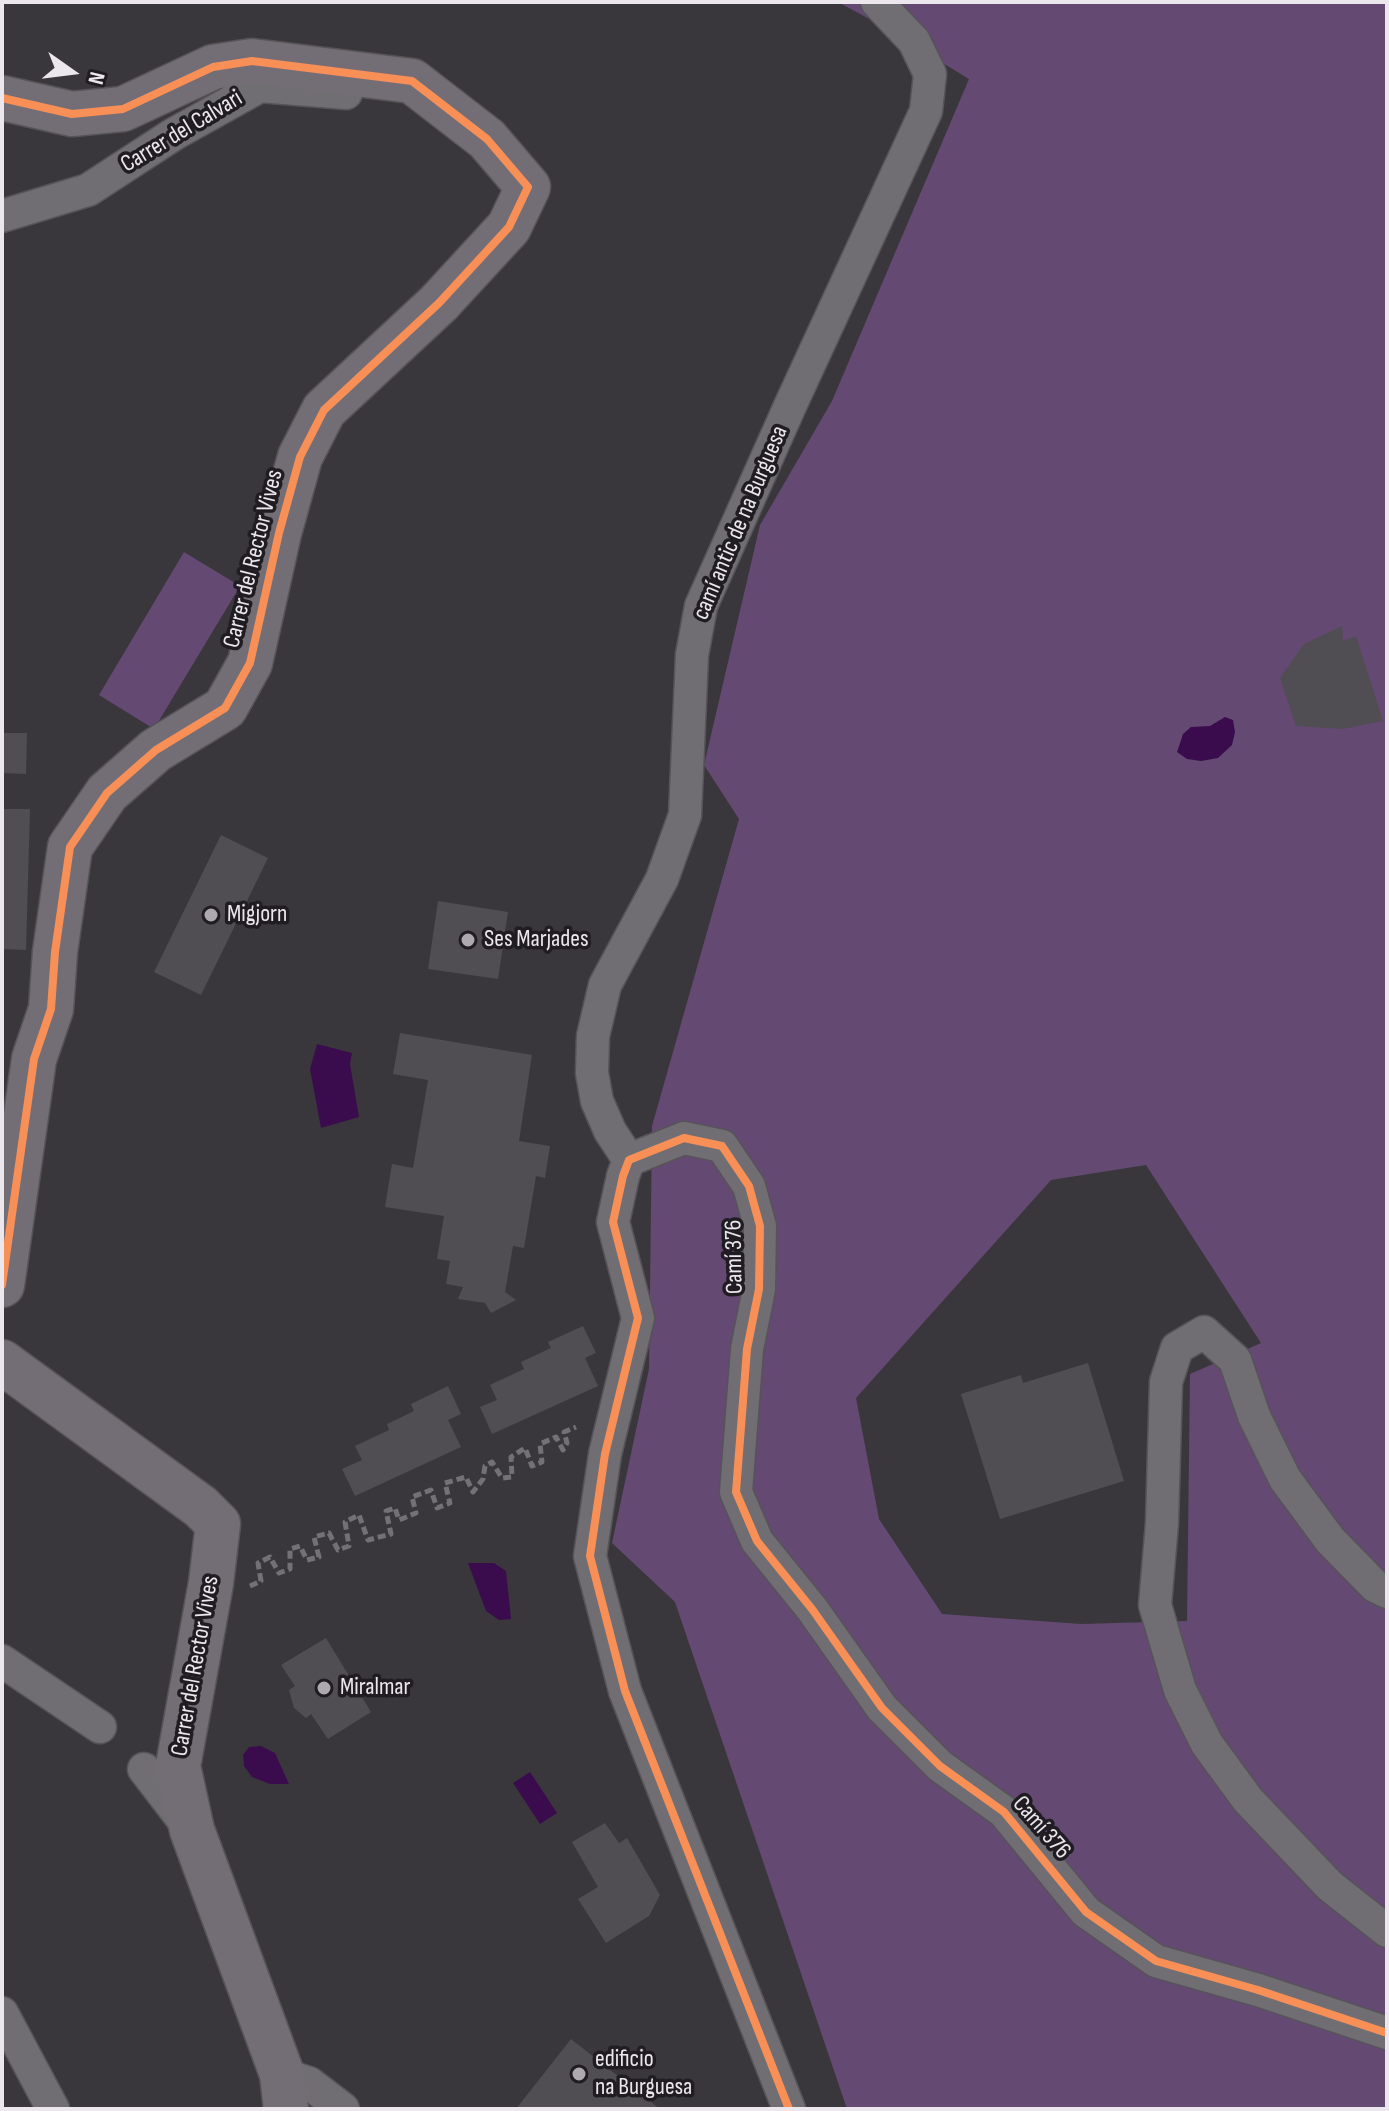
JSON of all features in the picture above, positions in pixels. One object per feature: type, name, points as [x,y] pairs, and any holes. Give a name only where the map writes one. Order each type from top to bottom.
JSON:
[{"type":"street","name":"camí antic de na Burguesa","points":[[629,1160],[610,1131],[597,1101],[592,1073],[593,1036],[605,985],[662,879],[685,815],[692,655],[701,606],[926,111],[930,74],[914,41],[877,2]]},
{"type":"street","points":[[2,98],[72,114],[123,109],[213,67],[252,61],[412,81]]},
{"type":"street","name":"Carrer del Calvari","points":[[2,216],[88,190],[174,134],[260,86],[390,96],[412,81]]},
{"type":"street","name":"Carrer del Rector Vives","points":[[2,1285],[34,1059],[51,1009],[55,952],[70,847],[107,793],[156,750],[225,708],[250,663],[279,533],[300,457],[324,410],[449,293],[509,227],[528,187],[487,139],[412,81]]},
{"type":"street","name":"Camí 376","points":[[629,1160],[684,1138],[722,1146],[749,1186],[760,1226],[759,1289],[747,1349],[736,1492],[757,1541],[812,1609],[882,1708],[940,1766],[1004,1812],[1086,1912],[1156,1961],[1258,1990],[1387,2033]]},
{"type":"street","points":[[629,1160],[613,1222],[638,1318],[610,1433],[590,1556],[621,1676],[789,2109]]},
{"type":"street","points":[[1387,1592],[1375,1586],[1330,1540],[1285,1479],[1254,1416],[1235,1360],[1204,1332],[1177,1348],[1166,1382],[1163,1507],[1155,1605],[1180,1690],[1207,1744],[1248,1800],[1330,1886],[1387,1931]]},
{"type":"street","name":"Carrer del Rector Vives","points":[[2,1362],[201,1507],[218,1524],[211,1583],[178,1766],[192,1830],[284,2091]]},
{"type":"street","points":[[2,1661],[100,1727]]},
{"type":"street","points":[[144,1769],[192,1830]]},
{"type":"street","points":[[2,2013],[53,2109]]},
{"type":"street","points":[[284,2091],[309,2083],[343,2109]]},
{"type":"path","points":[[211,1583],[242,1570],[248,1587],[261,1581],[258,1563],[270,1557],[279,1573],[290,1569],[290,1549],[300,1546],[307,1560],[319,1557],[314,1537],[329,1533],[338,1550],[349,1546],[345,1522],[359,1515],[368,1540],[391,1534],[386,1511],[395,1508],[399,1520],[416,1513],[412,1497],[431,1490],[437,1508],[450,1503],[445,1483],[466,1477],[473,1492],[483,1479],[485,1466],[492,1462],[502,1478],[512,1477],[511,1457],[525,1448],[532,1466],[542,1462],[540,1444],[556,1437],[563,1450],[567,1443],[564,1432],[576,1426],[583,1438],[610,1433]]},
{"type":"shaded area","points":[[838,2],[1387,2],[1387,2109],[847,2109],[675,1602],[612,1543],[649,1369],[652,1126],[739,819],[704,765],[760,525],[832,401],[969,79]],"holes":[[[1146,1165],[1261,1343],[1190,1374],[1187,1621],[1081,1624],[942,1614],[879,1519],[856,1398],[1051,1180]]]},
{"type":"shaded area","points":[[184,552],[240,586],[154,729],[99,695]]},
{"type":"shaded area","points":[[1225,717],[1233,720],[1235,732],[1232,745],[1218,758],[1201,761],[1187,759],[1177,752],[1183,734],[1191,727],[1210,726]]},
{"type":"shaded area","points":[[317,1044],[352,1053],[350,1064],[359,1117],[321,1128],[310,1069]]},
{"type":"shaded area","points":[[468,1563],[494,1563],[506,1571],[511,1619],[499,1620],[486,1611]]},
{"type":"shaded area","points":[[261,1746],[275,1753],[289,1784],[270,1784],[252,1777],[244,1766],[243,1755],[249,1747]]},
{"type":"shaded area","points":[[530,1772],[557,1813],[540,1824],[513,1783]]},
{"type":"building","points":[[1342,626],[1343,641],[1356,636],[1383,721],[1343,729],[1296,726],[1280,678],[1304,644]]},
{"type":"building","points":[[2,733],[27,733],[26,774],[2,773]]},
{"type":"building","points":[[2,809],[30,809],[26,950],[2,949]]},
{"type":"building","name":"Migjorn","points":[[221,835],[268,858],[201,995],[154,972]]},
{"type":"building","name":"Ses Marjades","points":[[438,901],[508,912],[498,979],[428,969]]},
{"type":"building","points":[[400,1033],[532,1055],[519,1141],[550,1146],[545,1178],[536,1176],[524,1248],[513,1246],[505,1292],[516,1300],[491,1313],[485,1303],[458,1299],[463,1287],[446,1284],[450,1261],[437,1259],[444,1216],[385,1207],[392,1164],[413,1168],[428,1080],[393,1074]]},
{"type":"building","points":[[583,1326],[596,1353],[585,1358],[598,1386],[492,1434],[480,1407],[497,1400],[490,1385],[524,1369],[521,1362],[551,1348],[548,1342]]},
{"type":"building","points":[[1088,1363],[1124,1481],[1000,1519],[961,1394],[1021,1375],[1023,1383]]},
{"type":"building","points":[[448,1386],[461,1414],[448,1420],[461,1447],[355,1496],[342,1469],[362,1460],[355,1446],[389,1430],[387,1424],[414,1411],[411,1404]]},
{"type":"building","name":"Miralmar","points":[[326,1638],[371,1712],[328,1739],[311,1714],[306,1718],[294,1708],[289,1690],[295,1686],[281,1665]]},
{"type":"building","points":[[605,1823],[619,1843],[627,1838],[660,1895],[649,1916],[606,1943],[578,1899],[598,1887],[572,1842]]},
{"type":"building","name":"edificio na Burguesa","points":[[571,2039],[660,2109],[516,2109]]},
{"type":"cycle path","points":[[2,98],[72,114],[123,109],[213,67],[252,61],[412,81],[487,139],[528,187],[509,227],[439,303],[324,410],[300,457],[279,533],[250,663],[225,708],[156,750],[107,793],[70,847],[55,952],[51,1009],[34,1059],[2,1285]]},
{"type":"cycle path","points":[[789,2109],[625,1691],[590,1556],[605,1454],[638,1318],[613,1222],[623,1176],[629,1160],[684,1138],[722,1146],[749,1186],[760,1226],[759,1289],[747,1349],[736,1492],[757,1541],[812,1609],[882,1708],[940,1766],[1004,1812],[1086,1912],[1156,1961],[1258,1990],[1387,2033]]},
{"type":"place","name":"Migjorn","points":[[211,915]]},
{"type":"place","name":"Ses Marjades","points":[[468,940]]},
{"type":"place","name":"Miralmar","points":[[324,1688]]},
{"type":"place","name":"edificio na Burguesa","points":[[579,2074]]}]
